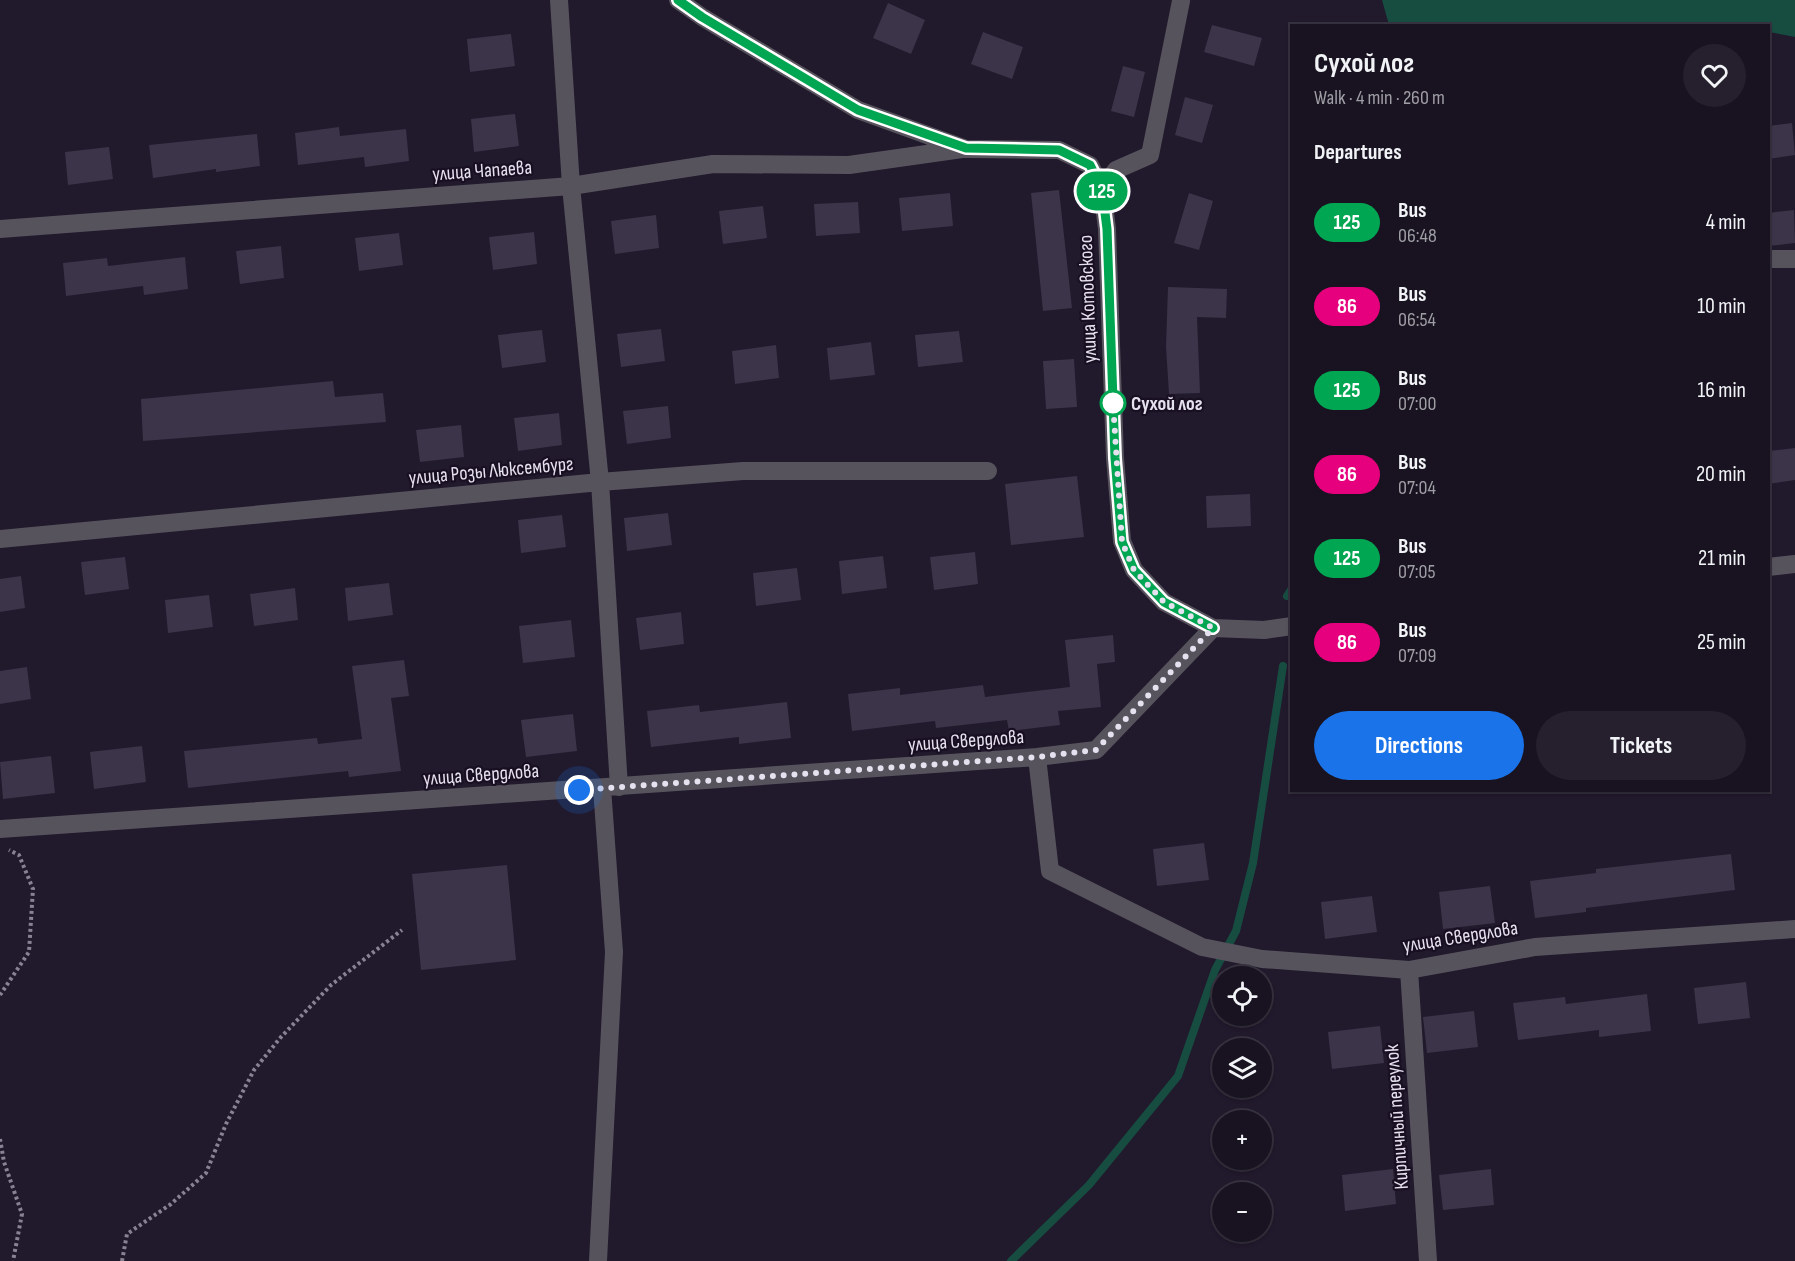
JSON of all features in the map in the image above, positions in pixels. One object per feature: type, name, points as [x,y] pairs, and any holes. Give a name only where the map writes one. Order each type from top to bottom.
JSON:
[{"type":"street","points":[[559,0],[571,186],[600,482],[611,788],[614,952],[598,1261]]},
{"type":"street","name":"улица Котовского","points":[[678,0],[702,17],[858,110],[966,148],[1059,150],[1090,165],[1102,189],[1107,229],[1115,458],[1122,542],[1134,570],[1164,602],[1213,628]]},
{"type":"street","points":[[1102,189],[1116,170],[1150,155],[1181,1]]},
{"type":"street","name":"улица Чапаева","points":[[0,229],[571,186],[713,164],[849,165],[966,148]]},
{"type":"street","points":[[1770,259],[1795,259]]},
{"type":"street","name":"улица Розы Люксембург","points":[[0,539],[600,482],[743,471],[988,471]]},
{"type":"street","points":[[1770,567],[1795,564]]},
{"type":"street","points":[[1213,628],[1264,630],[1290,626]]},
{"type":"street","name":"улица Свердлова","points":[[0,829],[611,788],[1037,757],[1096,750],[1213,628]]},
{"type":"street","name":"улица Свердлова","points":[[1037,757],[1050,871],[1202,947],[1262,959],[1409,970],[1535,947],[1795,929]]},
{"type":"street","name":"Кирпичный переулок","points":[[1409,970],[1428,1261]]},
{"type":"path","points":[[0,846],[19,855],[33,889],[29,952],[0,995]]},
{"type":"path","points":[[122,1261],[127,1234],[171,1204],[207,1173],[226,1124],[254,1070],[281,1037],[331,985],[402,930]]},
{"type":"path","points":[[0,1139],[4,1162],[22,1214],[13,1261]]},
{"type":"shaded area","points":[[1382,0],[1795,0],[1795,37],[1770,32],[1770,24],[1389,24]]},
{"type":"building","points":[[888,3],[925,20],[911,54],[873,38]]},
{"type":"building","points":[[1212,25],[1262,38],[1254,66],[1204,52]]},
{"type":"building","points":[[983,32],[1023,47],[1012,79],[971,64]]},
{"type":"building","points":[[511,34],[515,66],[470,72],[467,39]]},
{"type":"building","points":[[1123,66],[1145,72],[1134,117],[1111,111]]},
{"type":"building","points":[[1185,97],[1213,105],[1202,143],[1175,135]]},
{"type":"building","points":[[515,114],[519,146],[474,152],[471,119]]},
{"type":"building","points":[[1792,123],[1795,155],[1770,159],[1770,126]]},
{"type":"building","points":[[339,127],[340,136],[406,129],[409,161],[365,167],[364,157],[298,165],[295,133]]},
{"type":"building","points":[[257,134],[260,166],[216,172],[216,169],[153,178],[149,145]]},
{"type":"building","points":[[109,147],[113,179],[68,185],[65,152]]},
{"type":"building","points":[[1059,190],[1072,308],[1043,311],[1031,193]]},
{"type":"building","points":[[950,193],[953,226],[902,231],[899,198]]},
{"type":"building","points":[[1189,193],[1213,201],[1199,250],[1174,243]]},
{"type":"building","points":[[858,202],[860,233],[816,236],[814,204]]},
{"type":"building","points":[[763,206],[767,238],[723,244],[719,211]]},
{"type":"building","points":[[1794,210],[1795,243],[1770,246],[1770,213]]},
{"type":"building","points":[[656,215],[659,248],[615,254],[611,221]]},
{"type":"building","points":[[534,232],[537,264],[493,270],[489,237]]},
{"type":"building","points":[[399,233],[403,265],[359,271],[355,238]]},
{"type":"building","points":[[281,246],[284,278],[240,284],[236,251]]},
{"type":"building","points":[[185,257],[188,289],[144,295],[143,286],[66,296],[63,263],[107,258],[108,266]]},
{"type":"building","points":[[1168,287],[1227,289],[1226,318],[1197,317],[1200,393],[1169,394],[1166,347]]},
{"type":"building","points":[[661,329],[665,361],[621,367],[617,334]]},
{"type":"building","points":[[542,330],[546,362],[502,368],[498,335]]},
{"type":"building","points":[[959,331],[963,362],[918,367],[915,335]]},
{"type":"building","points":[[871,342],[875,375],[830,380],[827,348]]},
{"type":"building","points":[[776,345],[779,378],[735,384],[732,351]]},
{"type":"building","points":[[1074,359],[1077,407],[1046,409],[1043,361]]},
{"type":"building","points":[[333,381],[335,397],[383,393],[386,422],[143,441],[141,399]]},
{"type":"building","points":[[668,406],[671,438],[627,444],[623,411]]},
{"type":"building","points":[[559,413],[562,445],[518,451],[514,418]]},
{"type":"building","points":[[461,425],[464,457],[420,462],[416,430]]},
{"type":"building","points":[[1795,448],[1795,480],[1770,484],[1770,451]]},
{"type":"building","points":[[1077,476],[1084,537],[1011,545],[1005,484]]},
{"type":"building","points":[[1250,494],[1251,526],[1207,528],[1206,496]]},
{"type":"building","points":[[668,513],[672,545],[627,551],[624,518]]},
{"type":"building","points":[[562,515],[566,547],[521,553],[518,520]]},
{"type":"building","points":[[975,552],[978,584],[934,590],[930,557]]},
{"type":"building","points":[[883,556],[887,588],[842,594],[839,561]]},
{"type":"building","points":[[125,557],[129,589],[85,595],[81,562]]},
{"type":"building","points":[[797,568],[801,600],[756,606],[753,573]]},
{"type":"building","points":[[21,576],[25,608],[0,612],[0,579]]},
{"type":"building","points":[[389,583],[393,615],[348,621],[345,588]]},
{"type":"building","points":[[295,588],[298,620],[254,626],[250,594]]},
{"type":"building","points":[[209,595],[213,627],[168,633],[165,600]]},
{"type":"building","points":[[681,612],[684,644],[640,650],[636,618]]},
{"type":"building","points":[[571,620],[575,657],[523,663],[519,626]]},
{"type":"building","points":[[1113,635],[1115,662],[1097,664],[1101,707],[1058,711],[1060,725],[1009,731],[1007,720],[936,728],[935,721],[852,731],[848,694],[900,688],[900,695],[983,685],[985,697],[1070,687],[1065,640]]},
{"type":"building","points":[[404,660],[409,696],[391,698],[401,771],[349,777],[348,771],[188,788],[184,751],[317,738],[318,744],[362,739],[352,666]]},
{"type":"building","points":[[27,667],[31,699],[0,704],[0,671]]},
{"type":"building","points":[[787,702],[791,738],[739,744],[739,737],[651,747],[647,711],[699,705],[700,712]]},
{"type":"building","points":[[573,714],[577,751],[526,757],[521,720]]},
{"type":"building","points":[[142,746],[146,782],[94,789],[90,752]]},
{"type":"building","points":[[51,756],[55,793],[3,799],[0,762]]},
{"type":"building","points":[[1204,843],[1209,880],[1157,886],[1153,849]]},
{"type":"building","points":[[1731,854],[1735,890],[1586,908],[1586,912],[1535,918],[1530,881],[1596,873],[1596,869]]},
{"type":"building","points":[[507,865],[516,960],[421,970],[412,874]]},
{"type":"building","points":[[1490,886],[1495,923],[1443,929],[1439,892]]},
{"type":"building","points":[[1372,896],[1377,932],[1325,939],[1321,902]]},
{"type":"building","points":[[1746,982],[1750,1018],[1698,1024],[1694,988]]},
{"type":"building","points":[[1647,994],[1651,1031],[1599,1037],[1599,1030],[1518,1040],[1513,1003],[1565,997],[1566,1004]]},
{"type":"building","points":[[1474,1011],[1478,1047],[1427,1053],[1423,1017]]},
{"type":"building","points":[[1380,1026],[1384,1063],[1332,1069],[1328,1032]]},
{"type":"building","points":[[1393,1169],[1396,1204],[1345,1211],[1342,1175]]},
{"type":"building","points":[[1491,1169],[1494,1205],[1443,1210],[1439,1175]]},
{"type":"waterway","points":[[1287,596],[1290,591]]},
{"type":"waterway","points":[[1011,1261],[1089,1185],[1178,1076],[1215,970],[1236,931],[1253,863],[1283,666]]},
{"type":"bus line","name":"125","points":[[678,0],[702,17],[858,110],[966,148],[1059,150],[1090,165],[1102,189],[1107,229],[1115,458],[1122,542],[1134,570],[1164,602],[1213,628]]},
{"type":"place","name":"Сухой лог","points":[[1113,403]]},
{"type":"route","points":[[579,790],[1037,757],[1096,750],[1213,628],[1164,602],[1134,570],[1122,542],[1113,403]]}]
